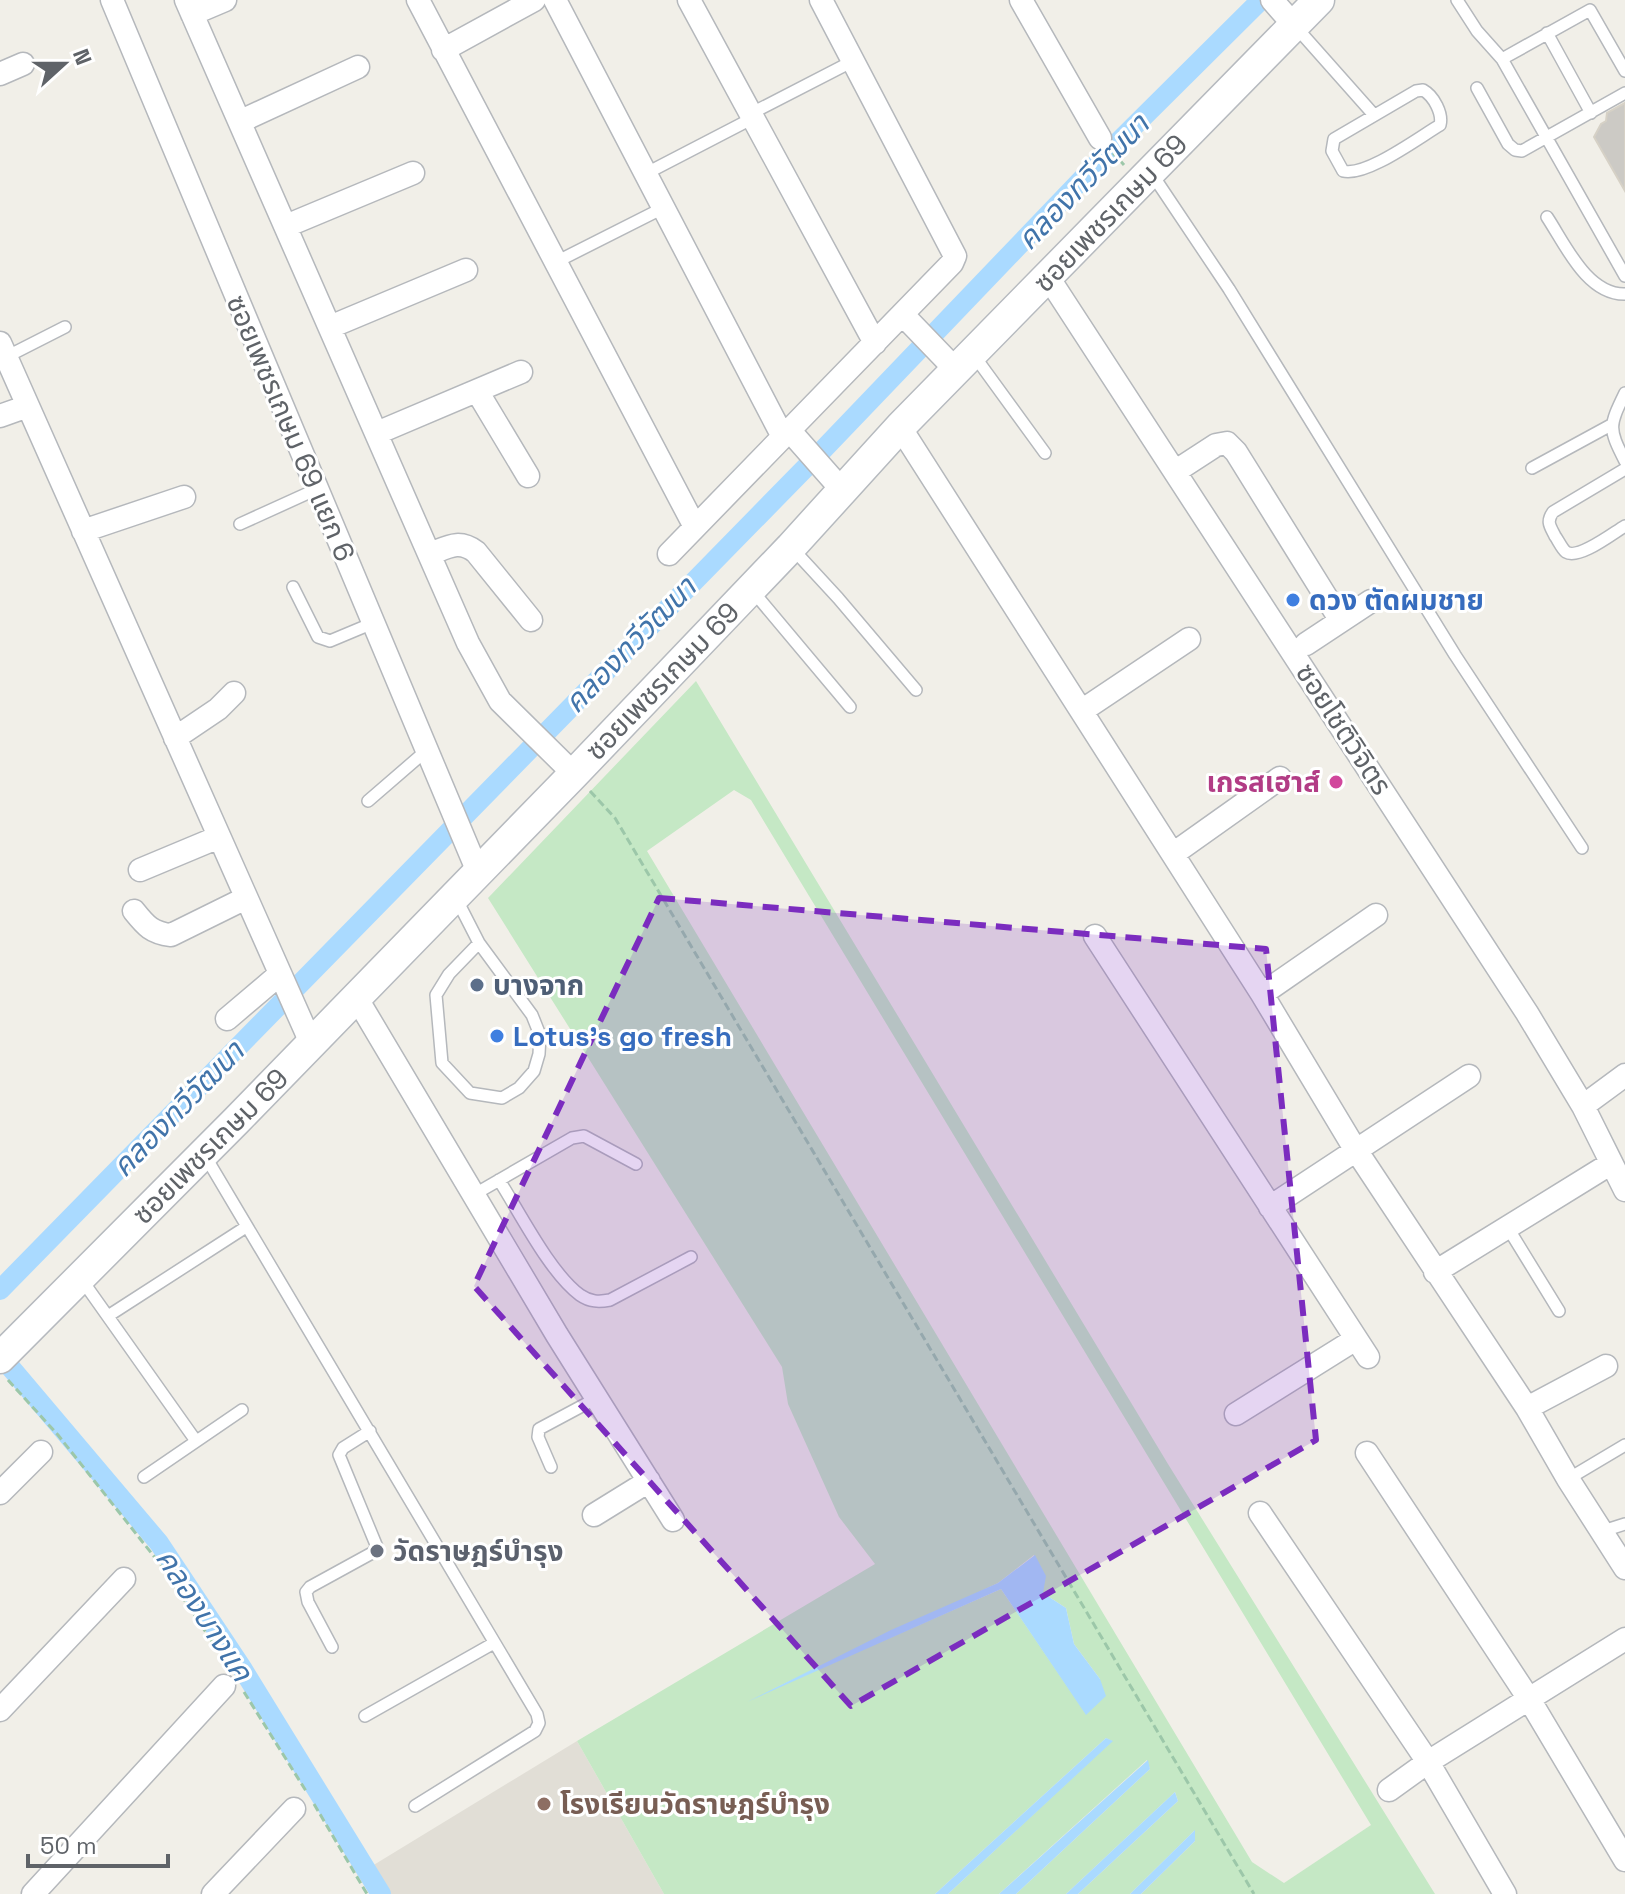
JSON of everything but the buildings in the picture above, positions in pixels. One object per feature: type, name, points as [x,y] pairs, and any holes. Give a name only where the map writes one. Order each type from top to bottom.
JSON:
[{"type":"main road","name":"ซอยเพชรเกษม 69","points":[[0,1358],[204,1153],[306,1034],[356,997],[454,896],[474,864],[566,767],[791,547],[837,484],[900,427],[958,361],[1048,277],[1283,12],[1319,0]]},
{"type":"street","name":"ซอยเพชรเกษม 69 แยก 6","points":[[112,0],[474,864]]},
{"type":"street","points":[[225,0],[189,7],[430,554],[476,657],[500,701],[566,767]]},
{"type":"street","points":[[418,0],[695,527]]},
{"type":"street","points":[[443,50],[534,0]]},
{"type":"street","points":[[555,0],[663,208],[792,437],[837,484]]},
{"type":"street","points":[[689,0],[875,343]]},
{"type":"street","points":[[669,554],[792,437],[875,343],[952,263],[955,256],[821,0]]},
{"type":"street","points":[[1021,0],[1100,138]]},
{"type":"street","points":[[0,74],[23,64]]},
{"type":"street","points":[[241,121],[358,67]]},
{"type":"street","points":[[286,226],[413,173]]},
{"type":"street","points":[[330,327],[466,270]]},
{"type":"street","name":"ซอยโชติวิจิตร","points":[[1048,277],[1527,1013],[1583,1106],[1625,1190]]},
{"type":"street","points":[[903,315],[918,332],[958,361]]},
{"type":"street","points":[[3,350],[306,1034]]},
{"type":"street","points":[[377,433],[521,372]]},
{"type":"street","points":[[477,391],[528,476]]},
{"type":"street","points":[[0,416],[28,406]]},
{"type":"street","points":[[900,427],[1262,994],[1355,1149],[1527,1408],[1625,1568]]},
{"type":"street","points":[[1176,471],[1216,445],[1227,443],[1236,452],[1341,621]]},
{"type":"street","points":[[83,531],[184,497]]},
{"type":"street","points":[[430,554],[457,543],[467,545],[531,620]]},
{"type":"street","points":[[1306,644],[1371,601]]},
{"type":"street","points":[[1083,710],[1189,639]]},
{"type":"street","points":[[175,738],[218,709],[234,693]]},
{"type":"street","points":[[1173,854],[1280,778]]},
{"type":"street","points":[[140,870],[219,837]]},
{"type":"street","points":[[134,911],[148,929],[157,934],[171,935],[246,898]]},
{"type":"street","points":[[1262,994],[1376,915]]},
{"type":"street","points":[[1095,936],[1362,1348],[1236,1414]]},
{"type":"street","points":[[227,1019],[281,976]]},
{"type":"street","points":[[356,997],[673,1520]]},
{"type":"street","points":[[1583,1106],[1625,1075]]},
{"type":"street","points":[[1270,1207],[1469,1076]]},
{"type":"street","points":[[1435,1272],[1610,1164]]},
{"type":"street","points":[[1527,1408],[1606,1366]]},
{"type":"street","points":[[0,1493],[41,1452]]},
{"type":"street","points":[[1367,1453],[1529,1699],[1625,1860]]},
{"type":"street","points":[[594,1515],[649,1481]]},
{"type":"street","points":[[1260,1513],[1428,1762],[1505,1894]]},
{"type":"street","points":[[0,1710],[124,1579]]},
{"type":"street","points":[[1389,1790],[1428,1762],[1625,1639]]},
{"type":"street","points":[[33,1894],[232,1681]]},
{"type":"street","points":[[213,1894],[294,1809]]},
{"type":"lane","points":[[1457,0],[1477,31],[1502,59],[1625,276]]},
{"type":"lane","points":[[1502,59],[1590,10],[1625,71]]},
{"type":"lane","points":[[1283,12],[1374,115]]},
{"type":"lane","points":[[1547,33],[1591,113]]},
{"type":"lane","points":[[645,174],[853,61]]},
{"type":"lane","points":[[1477,88],[1508,144],[1522,151],[1625,93]]},
{"type":"lane","points":[[1423,90],[1430,93],[1442,121],[1364,170],[1343,171],[1332,151],[1334,139],[1374,115],[1423,90]]},
{"type":"lane","points":[[1141,173],[1229,289],[1455,655],[1582,848]]},
{"type":"lane","points":[[554,263],[663,208]]},
{"type":"lane","points":[[1547,217],[1584,272],[1600,287],[1625,294]]},
{"type":"lane","points":[[3,350],[65,327]]},
{"type":"lane","points":[[958,361],[1045,453]]},
{"type":"lane","points":[[1625,393],[1611,425],[1625,461]]},
{"type":"lane","points":[[1532,468],[1611,425]]},
{"type":"lane","points":[[1625,469],[1553,512],[1549,525],[1565,551],[1571,553],[1583,552],[1625,526]]},
{"type":"lane","points":[[240,524],[317,489]]},
{"type":"lane","points":[[791,547],[916,690]]},
{"type":"lane","points":[[293,587],[318,637],[323,641],[373,623]]},
{"type":"lane","points":[[750,589],[850,707]]},
{"type":"lane","points":[[368,801],[427,750]]},
{"type":"lane","points":[[454,896],[479,943],[532,1015],[540,1035],[534,1071],[519,1088],[502,1098],[470,1093],[442,1063],[436,995],[449,974],[479,943]]},
{"type":"lane","points":[[475,1194],[572,1138],[584,1136],[636,1164]]},
{"type":"lane","points":[[204,1153],[537,1714],[539,1723],[535,1731],[415,1806]]},
{"type":"lane","points":[[499,1180],[559,1274],[582,1297],[598,1302],[610,1300],[691,1257]]},
{"type":"lane","points":[[108,1316],[246,1227]]},
{"type":"lane","points":[[1508,1228],[1559,1311]]},
{"type":"lane","points":[[80,1277],[196,1441]]},
{"type":"lane","points":[[551,1467],[538,1437],[539,1429],[597,1398]]},
{"type":"lane","points":[[144,1477],[242,1410]]},
{"type":"lane","points":[[332,1647],[308,1602],[306,1592],[377,1547],[339,1455],[343,1448],[370,1431]]},
{"type":"lane","points":[[1568,1479],[1625,1445]]},
{"type":"lane","points":[[1603,1531],[1625,1524]]},
{"type":"lane","points":[[365,1716],[494,1643]]},
{"type":"path","points":[[1100,138],[1141,173]]},
{"type":"path","points":[[566,767],[615,818],[1254,1894]]},
{"type":"path","points":[[0,1385],[6,1379],[58,1435],[160,1564],[367,1894]]},
{"type":"highlighted area","points":[[659,898],[1266,949],[1316,1440],[851,1706],[474,1286]]},
{"type":"shaded area","name":"โรงเรียนวัดราษฎร์บำรุง","points":[[577,1741],[664,1894],[389,1894],[372,1866]]},
{"type":"green space","points":[[696,681],[1168,1464],[1435,1894],[1141,1894],[1195,1841],[1194,1831],[1130,1894],[1078,1894],[1178,1801],[1175,1792],[1066,1894],[1016,1894],[1150,1769],[1147,1760],[999,1894],[948,1894],[1112,1741],[1106,1738],[935,1894],[664,1894],[577,1741],[875,1564],[839,1517],[788,1404],[782,1367],[488,898]],"holes":[[[734,790],[751,800],[1371,1825],[1284,1883],[1252,1862],[647,851]],[[1034,1555],[1043,1593],[1066,1608],[1074,1644],[1100,1679],[1086,1714],[1001,1589],[771,1690],[998,1583]]]},
{"type":"water","points":[[1035,1555],[1046,1576],[1043,1593],[1066,1608],[1074,1644],[1100,1679],[1106,1696],[1086,1715],[1001,1589],[747,1702],[891,1630],[998,1583]]},
{"type":"water","points":[[1106,1738],[1113,1741],[948,1894],[935,1894]]},
{"type":"water","points":[[1148,1760],[1150,1769],[1016,1894],[999,1894]]},
{"type":"water","points":[[1175,1792],[1178,1801],[1078,1894],[1066,1894]]},
{"type":"water","points":[[1195,1830],[1195,1841],[1141,1894],[1130,1894]]},
{"type":"waterway","name":"คลองทวีวัฒนา","points":[[0,1290],[816,457],[1111,149],[1261,0]]},
{"type":"waterway","name":"คลองบางแค","points":[[0,1355],[159,1543],[242,1668],[381,1894]]},
{"type":"place","name":"ดวง ตัดผมชาย","points":[[1293,600]]},
{"type":"place","name":"เกรสเฮาส์","points":[[1336,782]]},
{"type":"place","name":"บางจาก","points":[[477,985]]},
{"type":"place","name":"Lotus's go fresh","points":[[497,1036]]},
{"type":"place","name":"วัดราษฎร์บำรุง","points":[[377,1551]]},
{"type":"place","name":"โรงเรียนวัดราษฎร์บำรุง","points":[[544,1804]]}]
